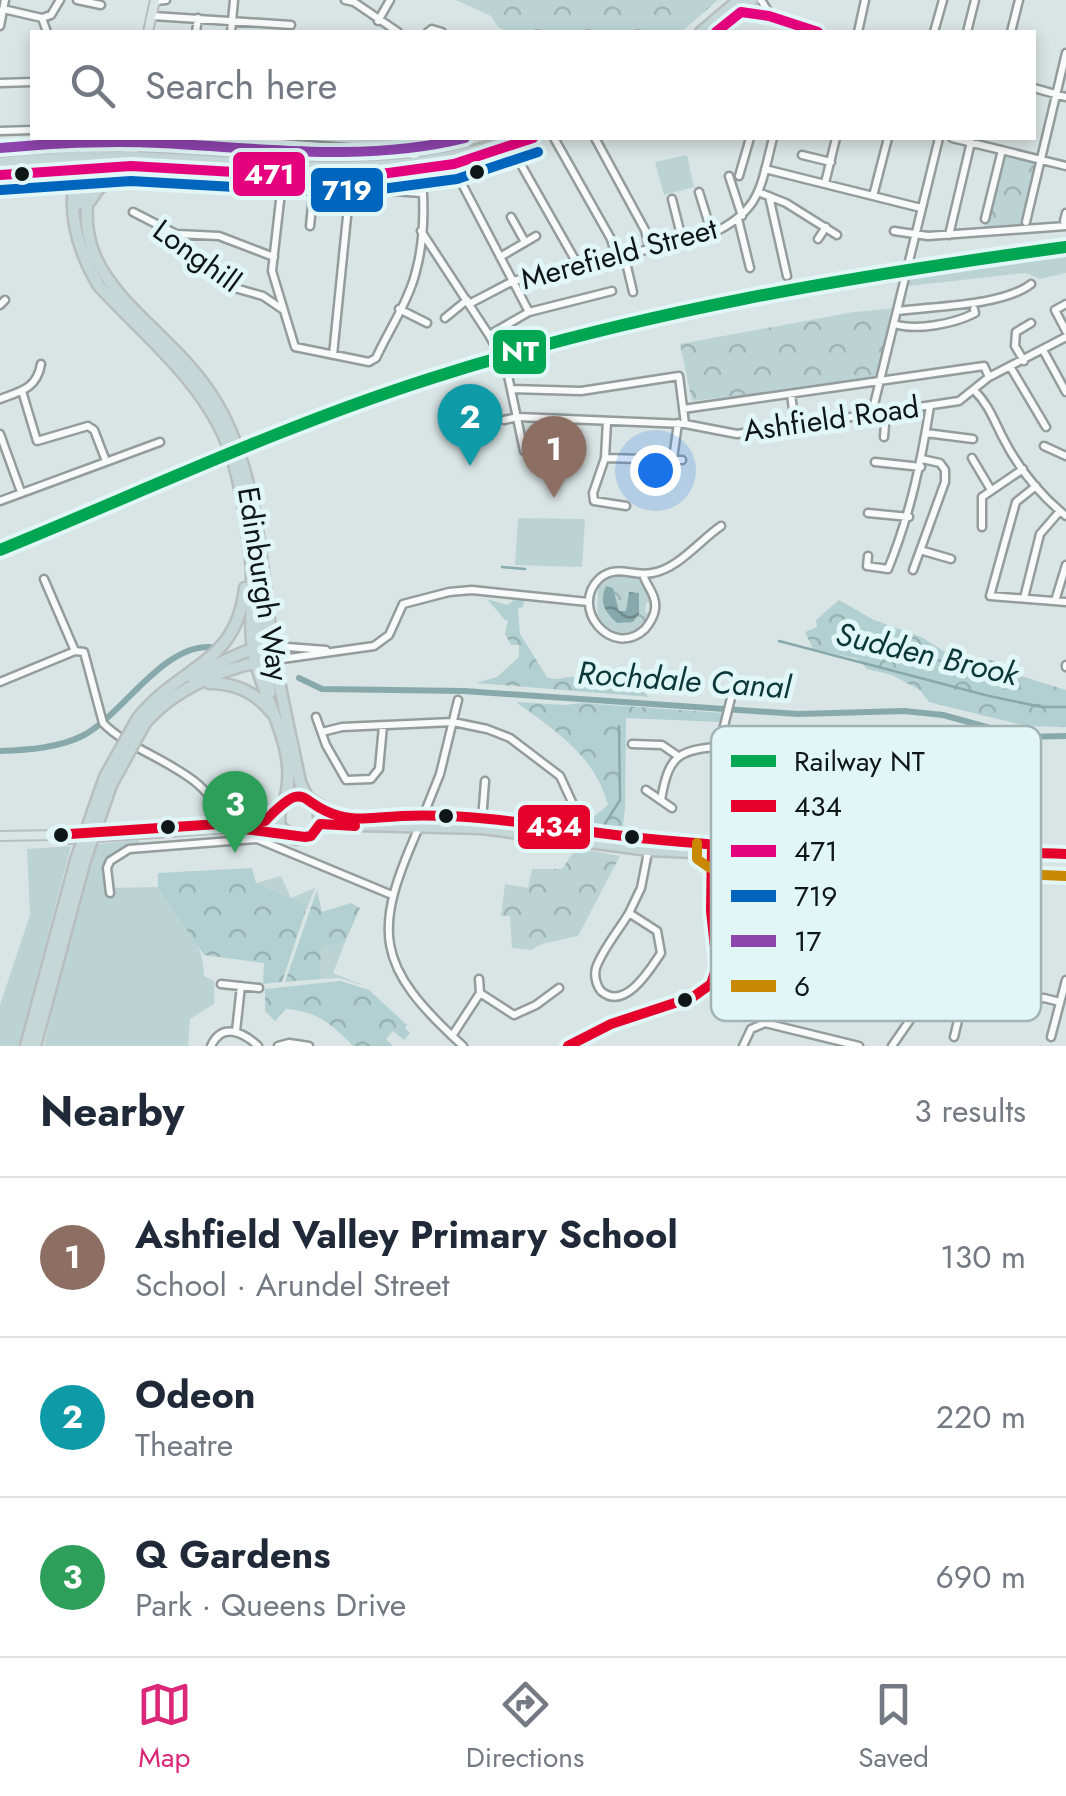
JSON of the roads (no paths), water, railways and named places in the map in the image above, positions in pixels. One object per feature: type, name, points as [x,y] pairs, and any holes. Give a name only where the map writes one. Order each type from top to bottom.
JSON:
[{"type":"highway","points":[[704,30],[749,2]]},
{"type":"highway","points":[[718,30],[749,2]]},
{"type":"highway","points":[[0,163],[342,177],[418,168],[506,143]]},
{"type":"highway","points":[[0,175],[145,159],[305,168],[418,168]]},
{"type":"highway","name":"Edinburgh Way","points":[[87,164],[85,210],[89,244],[99,267],[203,383],[235,438],[246,476],[262,573],[264,654],[289,785],[282,804]]},
{"type":"highway","name":"Edinburgh Way","points":[[87,164],[74,228],[78,243],[99,286],[177,366],[217,422],[237,478],[252,566],[249,616],[279,683],[300,782],[307,796]]},
{"type":"highway","name":"Edinburgh Way","points":[[78,243],[78,204],[87,164]]},
{"type":"highway","points":[[85,210],[98,189],[130,166]]},
{"type":"highway","points":[[52,171],[67,185],[74,228]]},
{"type":"highway","points":[[26,1046],[105,777],[142,720],[171,685],[217,652],[235,631],[245,594],[248,542]]},
{"type":"highway","points":[[171,685],[264,654]]},
{"type":"highway","points":[[142,720],[172,698],[264,654]]},
{"type":"highway","points":[[198,684],[223,683],[256,696],[281,732]]},
{"type":"highway","points":[[318,806],[320,824],[316,830],[304,838],[283,832],[277,819],[282,804],[297,795],[307,796],[318,806],[348,818],[482,823],[649,845],[711,849]]},
{"type":"highway","points":[[320,824],[422,820]]},
{"type":"highway","points":[[1041,857],[1066,858]]},
{"type":"highway","points":[[35,1046],[81,860]]},
{"type":"main road","points":[[149,30],[155,0]]},
{"type":"main road","points":[[87,164],[91,140]]},
{"type":"main road","points":[[87,164],[102,140]]},
{"type":"main road","points":[[118,140],[127,151],[145,159]]},
{"type":"main road","points":[[0,836],[69,839],[265,821],[282,804]]},
{"type":"main road","points":[[220,826],[283,832]]},
{"type":"street","points":[[0,26],[5,0]]},
{"type":"street","points":[[3,10],[42,18],[51,15],[60,0]]},
{"type":"street","points":[[78,0],[102,5]]},
{"type":"street","points":[[155,0],[166,0]]},
{"type":"street","points":[[231,30],[234,0]]},
{"type":"street","points":[[345,0],[394,30]]},
{"type":"street","points":[[378,21],[390,0]]},
{"type":"street","points":[[858,30],[865,0]]},
{"type":"street","points":[[935,30],[943,0]]},
{"type":"street","points":[[967,30],[975,0]]},
{"type":"street","points":[[1012,30],[1019,0]]},
{"type":"street","points":[[749,2],[772,17]]},
{"type":"street","points":[[749,2],[801,30]]},
{"type":"street","points":[[153,16],[291,25]]},
{"type":"street","points":[[42,18],[46,30]]},
{"type":"street","points":[[196,30],[198,18]]},
{"type":"street","points":[[1026,222],[1066,53]]},
{"type":"street","points":[[0,82],[30,82]]},
{"type":"street","points":[[1036,89],[1066,96]]},
{"type":"street","points":[[0,131],[30,130]]},
{"type":"street","points":[[75,140],[87,164]]},
{"type":"street","points":[[252,140],[412,153],[418,168],[422,192],[416,272],[376,358],[369,362],[295,347],[274,278],[280,186],[286,182],[422,192]]},
{"type":"street","points":[[555,140],[612,239],[633,292]]},
{"type":"street","points":[[596,140],[645,230],[648,248]]},
{"type":"street","points":[[739,176],[749,140]]},
{"type":"street","name":"Merefield Street","points":[[444,318],[513,281],[712,234],[751,207],[772,140]]},
{"type":"street","points":[[824,184],[836,140]]},
{"type":"street","points":[[873,196],[887,140]]},
{"type":"street","points":[[872,414],[938,140]]},
{"type":"street","points":[[962,140],[985,142],[1066,166]]},
{"type":"street","points":[[949,235],[972,142]]},
{"type":"street","points":[[506,143],[578,265]]},
{"type":"street","points":[[305,168],[307,144]]},
{"type":"street","points":[[985,219],[1002,150]]},
{"type":"street","points":[[802,155],[831,162]]},
{"type":"street","points":[[765,169],[921,208]]},
{"type":"street","points":[[729,176],[750,268]]},
{"type":"street","points":[[460,180],[529,312]]},
{"type":"street","points":[[310,226],[314,185]]},
{"type":"street","points":[[333,355],[350,188]]},
{"type":"street","points":[[699,192],[712,234]]},
{"type":"street","points":[[758,192],[838,235]]},
{"type":"street","points":[[768,196],[786,276]]},
{"type":"street","points":[[672,198],[682,239]]},
{"type":"street","name":"Longhill","points":[[133,212],[176,234],[228,286],[263,296],[283,310]]},
{"type":"street","points":[[511,217],[525,242]]},
{"type":"street","points":[[894,231],[949,235],[1065,220]]},
{"type":"street","points":[[818,239],[826,228]]},
{"type":"street","points":[[420,230],[506,366],[524,450]]},
{"type":"street","points":[[176,234],[219,236],[274,257]]},
{"type":"street","points":[[500,258],[536,236]]},
{"type":"street","points":[[194,251],[204,237]]},
{"type":"street","points":[[263,296],[274,278]]},
{"type":"street","points":[[897,311],[995,298],[1031,284]]},
{"type":"street","points":[[489,335],[529,312],[612,291]]},
{"type":"street","points":[[1066,304],[1055,310],[1066,334]]},
{"type":"street","points":[[894,324],[904,327],[961,320],[975,314],[974,308]]},
{"type":"street","points":[[399,309],[428,323]]},
{"type":"street","points":[[1024,361],[1015,346],[1016,332],[1031,323]]},
{"type":"street","name":"Ashfield Road","points":[[504,420],[518,417],[681,424],[737,434],[959,402],[989,377],[1012,368],[1066,334]]},
{"type":"street","points":[[1042,350],[1066,392]]},
{"type":"street","points":[[0,399],[22,391],[38,379],[41,364]]},
{"type":"street","points":[[683,409],[984,366],[989,377]]},
{"type":"street","points":[[1012,368],[1046,427]]},
{"type":"street","points":[[511,389],[581,391],[679,376],[683,409],[672,460]]},
{"type":"street","points":[[974,390],[986,402],[1023,469],[1064,514],[1040,534],[1024,598]]},
{"type":"street","points":[[22,391],[38,441],[88,426],[94,430],[106,461]]},
{"type":"street","points":[[791,394],[796,425]]},
{"type":"street","points":[[868,556],[868,566],[888,568],[909,517],[930,406]]},
{"type":"street","points":[[884,437],[886,412]]},
{"type":"street","points":[[568,454],[569,420]]},
{"type":"street","points":[[606,421],[605,458],[594,501],[626,506]]},
{"type":"street","points":[[926,433],[974,439]]},
{"type":"street","points":[[0,434],[21,492]]},
{"type":"street","points":[[0,501],[160,442]]},
{"type":"street","points":[[1044,446],[1066,456]]},
{"type":"street","points":[[605,458],[682,460]]},
{"type":"street","points":[[972,458],[992,490]]},
{"type":"street","points":[[874,462],[940,464],[944,470],[944,482],[913,570]]},
{"type":"street","points":[[982,527],[982,497],[1023,469]]},
{"type":"street","points":[[1036,486],[1016,502],[990,596],[1066,602]]},
{"type":"street","points":[[868,513],[909,517]]},
{"type":"street","points":[[643,574],[656,608],[649,624],[639,634],[623,639],[607,636],[591,618],[588,602],[592,588],[610,572],[643,574],[664,570],[721,526]]},
{"type":"street","points":[[920,550],[951,559]]},
{"type":"street","points":[[1055,601],[1066,564]]},
{"type":"street","points":[[44,580],[74,651]]},
{"type":"street","points":[[264,654],[299,657],[364,650],[382,642],[403,604],[438,594],[472,590],[588,602]]},
{"type":"street","points":[[264,654],[301,646],[337,652]]},
{"type":"street","points":[[0,682],[82,650],[99,716],[108,729],[204,789],[219,808],[220,826]]},
{"type":"street","points":[[279,683],[283,667],[299,657]]},
{"type":"street","points":[[724,726],[734,686]]},
{"type":"street","points":[[458,700],[440,774],[392,895],[386,928],[395,967],[418,1002],[463,1046]]},
{"type":"street","points":[[316,717],[346,780],[370,779],[379,769],[383,726]]},
{"type":"street","points":[[322,732],[342,727],[453,722],[510,738],[560,776],[572,802],[567,833]]},
{"type":"street","points":[[632,744],[662,745],[678,756]]},
{"type":"street","points":[[661,800],[666,771],[678,756],[692,749],[711,747]]},
{"type":"street","points":[[482,823],[485,781]]},
{"type":"street","points":[[646,790],[672,808]]},
{"type":"street","points":[[142,831],[142,848]]},
{"type":"street","points":[[110,892],[107,868],[129,849],[257,839],[392,895]]},
{"type":"street","points":[[629,913],[657,931],[662,953],[642,981],[626,993],[612,995],[601,990],[595,980],[596,968],[641,888],[649,845]]},
{"type":"street","points":[[452,1036],[480,993],[479,979]]},
{"type":"street","points":[[1051,1037],[1066,980]]},
{"type":"street","points":[[221,984],[260,988]]},
{"type":"street","points":[[568,1046],[611,1024],[694,998],[711,984]]},
{"type":"street","points":[[236,1031],[241,986]]},
{"type":"street","points":[[480,993],[514,1014],[536,1005],[559,988]]},
{"type":"street","points":[[1041,998],[1060,1002]]},
{"type":"street","points":[[892,1046],[909,1021]]},
{"type":"street","points":[[954,1037],[958,1021]]},
{"type":"street","points":[[743,1046],[752,1029],[765,1023],[860,1046]]},
{"type":"street","points":[[211,1046],[224,1031],[246,1035],[258,1046]]},
{"type":"street","points":[[278,1046],[309,1046]]},
{"type":"water","points":[[606,586],[613,588],[619,611],[626,611],[629,592],[639,593],[639,614],[633,622],[617,623],[609,614],[603,602]]},
{"type":"waterway","name":"Sudden Brook","points":[[502,567],[525,569]]},
{"type":"waterway","name":"Sudden Brook","points":[[779,641],[989,696],[1042,707],[1066,707]]},
{"type":"waterway","name":"Rochdale Canal","points":[[0,751],[54,746],[84,735],[175,657],[192,649],[210,647]]},
{"type":"waterway","name":"Rochdale Canal","points":[[299,678],[322,689],[464,691],[798,714],[904,711],[943,715],[983,726]]},
{"type":"waterway","points":[[603,827],[620,800],[619,726]]},
{"type":"waterway","name":"Rochdale Canal","points":[[1041,737],[1066,736]]},
{"type":"railway","points":[[982,260],[1066,250]]},
{"type":"rail line","name":"NT","points":[[0,550],[320,417],[507,355],[744,299],[1066,247]]},
{"type":"place","name":"Odeon","points":[[470,466]]},
{"type":"place","name":"Ashfield Valley Primary School","points":[[554,498]]},
{"type":"place","name":"Q Gardens","points":[[235,853]]}]
